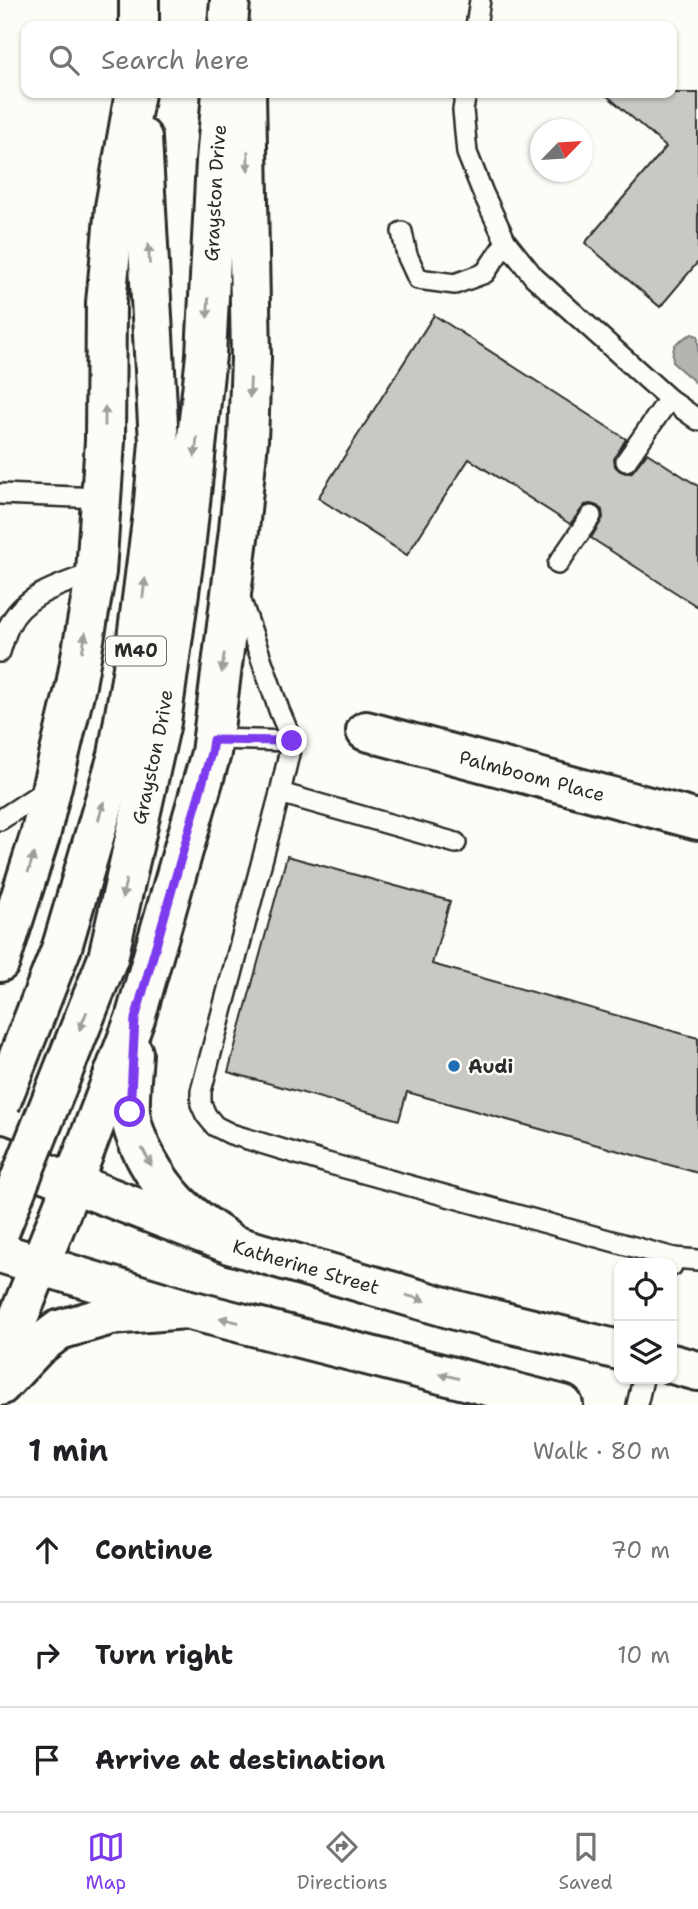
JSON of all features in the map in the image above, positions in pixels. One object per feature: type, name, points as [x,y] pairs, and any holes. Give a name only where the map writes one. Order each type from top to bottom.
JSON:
[{"type":"main road","points":[[139,0],[139,21]]},
{"type":"main road","points":[[228,21],[230,0]]},
{"type":"main road","points":[[244,0],[244,21]]},
{"type":"main road","points":[[4,937],[40,836],[76,685],[96,572],[105,441],[106,303],[115,207],[136,98]]},
{"type":"main road","name":"Grayston Drive","points":[[0,1104],[62,947],[118,755],[134,662],[159,442],[137,98]]},
{"type":"main road","name":"Grayston Drive","points":[[0,1230],[108,958],[161,722],[185,549],[206,355],[222,98]]},
{"type":"main road","points":[[0,1364],[135,1019],[211,753],[248,440],[251,372],[246,98]]},
{"type":"main road","name":"Palmboom Place","points":[[366,731],[698,820]]},
{"type":"main road","points":[[135,1019],[130,1112],[135,1134],[159,1180],[178,1204],[233,1245]]},
{"type":"main road","name":"Katherine Street","points":[[0,1155],[233,1245],[460,1311],[614,1349]]},
{"type":"main road","points":[[0,1253],[186,1309],[563,1405]]},
{"type":"main road","points":[[0,1386],[37,1347],[59,1330],[111,1315],[186,1309]]},
{"type":"main road","points":[[677,1365],[698,1371]]},
{"type":"lane","points":[[477,21],[480,0]]},
{"type":"lane","points":[[465,98],[463,110],[467,153],[506,242],[534,277],[669,399],[698,420]]},
{"type":"lane","points":[[402,232],[407,255],[418,279],[455,284],[485,273],[506,242]]},
{"type":"lane","points":[[626,461],[669,399]]},
{"type":"lane","points":[[0,494],[101,498]]},
{"type":"lane","points":[[558,565],[591,516]]},
{"type":"lane","points":[[0,652],[9,625],[32,598],[96,572]]},
{"type":"lane","points":[[233,578],[292,741],[201,1091],[201,1104],[206,1115],[215,1126],[243,1138],[659,1258]]},
{"type":"lane","points":[[213,740],[292,741]]},
{"type":"lane","points":[[0,820],[52,785]]},
{"type":"lane","points":[[280,793],[456,843]]},
{"type":"lane","points":[[677,1262],[698,1259]]},
{"type":"lane","points":[[637,1405],[642,1384]]},
{"type":"shaded area","points":[[692,334],[698,336],[698,381],[695,382],[673,363],[674,347]]},
{"type":"building","points":[[677,93],[698,93],[698,262],[660,307],[585,243],[666,147],[610,98],[677,98]]},
{"type":"building","points":[[434,315],[626,439],[614,459],[615,466],[620,471],[632,472],[647,453],[698,486],[698,607],[591,538],[603,518],[602,510],[597,506],[585,505],[570,524],[469,459],[407,555],[318,498]]},
{"type":"building","points":[[287,856],[450,901],[432,964],[698,1038],[698,1173],[407,1092],[399,1120],[228,1072]]},
{"type":"place","name":"Audi","points":[[454,1066]]},
{"type":"route","points":[[130,1112],[135,1019],[213,740],[292,741]]}]
